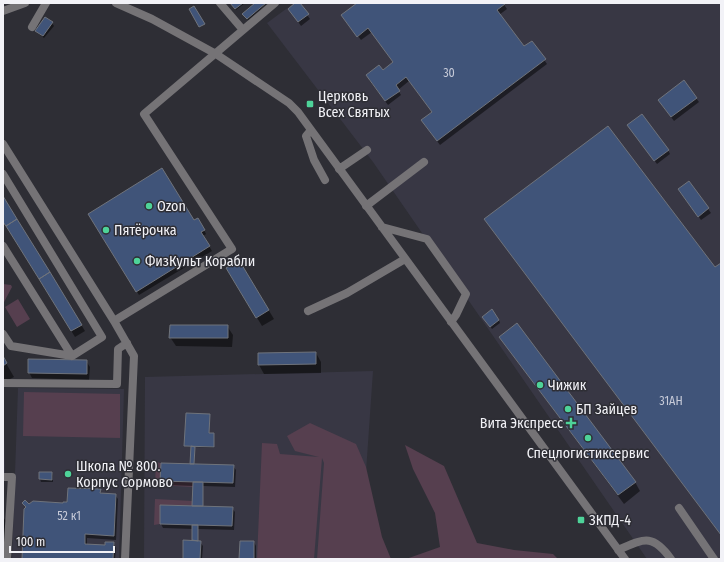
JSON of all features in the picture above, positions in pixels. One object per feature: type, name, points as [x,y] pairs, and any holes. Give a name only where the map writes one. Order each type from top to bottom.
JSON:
[{"type":"street","points":[[3,10],[25,3]]},
{"type":"street","points":[[32,27],[46,3]]},
{"type":"street","points":[[116,3],[152,19],[216,54],[289,103],[298,112],[625,559]]},
{"type":"street","points":[[220,3],[243,30]]},
{"type":"street","points":[[114,321],[232,249],[144,114],[275,3]]},
{"type":"street","points":[[311,130],[306,136],[314,160],[325,180]]},
{"type":"street","points":[[3,144],[114,321],[134,356],[125,559]]},
{"type":"street","points":[[339,169],[367,150]]},
{"type":"street","points":[[366,206],[424,162]]},
{"type":"street","points":[[3,174],[102,337],[72,356],[11,346],[3,334]]},
{"type":"street","points":[[382,227],[427,239],[466,294],[451,322]]},
{"type":"street","points":[[3,246],[72,356]]},
{"type":"street","points":[[308,311],[347,293],[405,259]]},
{"type":"street","points":[[3,383],[117,384],[118,349],[126,343]]},
{"type":"street","points":[[3,477],[12,477],[7,559]]},
{"type":"street","points":[[679,508],[714,559]]},
{"type":"street","points":[[618,550],[643,540],[654,541],[664,549],[671,559]]},
{"type":"shaded area","points":[[294,3],[721,3],[721,559],[647,559],[373,162],[267,23]]},
{"type":"shaded area","points":[[3,284],[11,285],[12,287],[3,304]]},
{"type":"shaded area","points":[[18,299],[30,319],[17,327],[5,307]]},
{"type":"shaded area","points":[[373,371],[360,559],[144,559],[145,377]]},
{"type":"shaded area","points":[[3,387],[5,473],[3,473]]},
{"type":"shaded area","name":"Школа № 800. Корпус Сормово","points":[[18,388],[124,389],[119,559],[12,559]]},
{"type":"shaded area","points":[[24,392],[120,394],[120,438],[23,436]]},
{"type":"shaded area","points":[[310,423],[356,444],[366,467],[382,537],[391,559],[317,559],[324,463],[322,458],[314,559],[257,559],[262,443],[277,444],[280,454],[319,457],[295,451],[287,436]]},
{"type":"shaded area","points":[[405,445],[444,466],[477,543],[514,550],[553,554],[558,559],[406,559],[440,547],[435,513],[413,469]]},
{"type":"shaded area","points":[[156,462],[161,463],[160,481],[193,482],[193,487],[155,485]]},
{"type":"shaded area","points":[[155,499],[193,501],[192,506],[160,505],[160,524],[154,525]]},
{"type":"building","points":[[230,3],[243,3],[235,9]]},
{"type":"building","points":[[255,3],[266,3],[247,19],[242,14]]},
{"type":"building","points":[[295,3],[300,3],[309,14],[298,22],[288,9]]},
{"type":"building","points":[[357,3],[504,3],[505,4],[497,10],[524,46],[532,41],[546,59],[437,141],[421,120],[432,112],[406,77],[396,85],[400,91],[385,101],[366,75],[379,65],[383,70],[393,62],[368,28],[357,37],[341,15]]},
{"type":"building","points":[[194,6],[205,24],[199,27],[189,9]]},
{"type":"building","points":[[45,17],[53,22],[43,36],[35,31]]},
{"type":"building","points":[[684,80],[697,98],[671,117],[658,100]]},
{"type":"building","points":[[642,114],[669,150],[654,161],[627,125]]},
{"type":"building","points":[[608,126],[715,267],[721,263],[721,535],[484,219]]},
{"type":"building","points":[[162,168],[194,220],[198,218],[205,230],[201,232],[210,246],[136,292],[88,214]]},
{"type":"building","points":[[689,181],[709,208],[698,217],[678,189]]},
{"type":"building","points":[[3,196],[17,219],[6,226],[3,222]]},
{"type":"building","points":[[17,219],[50,272],[39,279],[6,226]]},
{"type":"building","points":[[239,260],[269,310],[256,318],[226,268]]},
{"type":"building","points":[[50,272],[82,325],[71,331],[39,279]]},
{"type":"building","points":[[492,309],[499,320],[490,327],[482,317]]},
{"type":"building","name":"БП Зайцев","points":[[517,323],[636,482],[618,495],[499,337]]},
{"type":"building","points":[[170,325],[228,325],[228,338],[169,338]]},
{"type":"building","points":[[316,352],[316,364],[258,365],[258,353]]},
{"type":"building","points":[[3,356],[7,363],[3,366]]},
{"type":"building","points":[[28,359],[87,360],[87,374],[28,373]]},
{"type":"building","points":[[186,413],[210,414],[209,433],[214,433],[214,447],[184,446]]},
{"type":"building","points":[[191,446],[195,447],[194,464],[190,464]]},
{"type":"building","points":[[161,463],[234,465],[233,483],[160,481]]},
{"type":"building","points":[[39,472],[52,472],[52,480],[39,479]]},
{"type":"building","points":[[193,482],[203,482],[203,506],[192,506]]},
{"type":"building","points":[[68,488],[101,489],[100,493],[116,494],[114,536],[85,534],[85,544],[105,545],[105,542],[114,542],[113,559],[22,559],[24,509],[26,507],[22,503],[25,500],[29,504],[33,501],[67,502]]},
{"type":"building","points":[[160,505],[233,507],[232,526],[160,524]]},
{"type":"building","points":[[192,525],[198,525],[198,541],[192,540]]},
{"type":"building","points":[[183,540],[201,541],[200,559],[183,559]]},
{"type":"building","points":[[240,541],[254,541],[254,559],[239,559]]},
{"type":"place","name":"Церковь Всех Святых","points":[[310,104]]},
{"type":"place","name":"Ozon","points":[[149,206]]},
{"type":"place","name":"Пятёрочка","points":[[106,230]]},
{"type":"place","name":"ФизКульт Корабли","points":[[137,261]]},
{"type":"place","name":"Чижик","points":[[540,385]]},
{"type":"place","name":"БП Зайцев","points":[[568,409]]},
{"type":"place","name":"Вита Экспресс","points":[[571,423]]},
{"type":"place","name":"Спецлогистиксервис","points":[[588,438]]},
{"type":"place","name":"Школа № 800. Корпус Сормово","points":[[68,474]]},
{"type":"place","name":"ЗКПД-4","points":[[581,520]]}]
